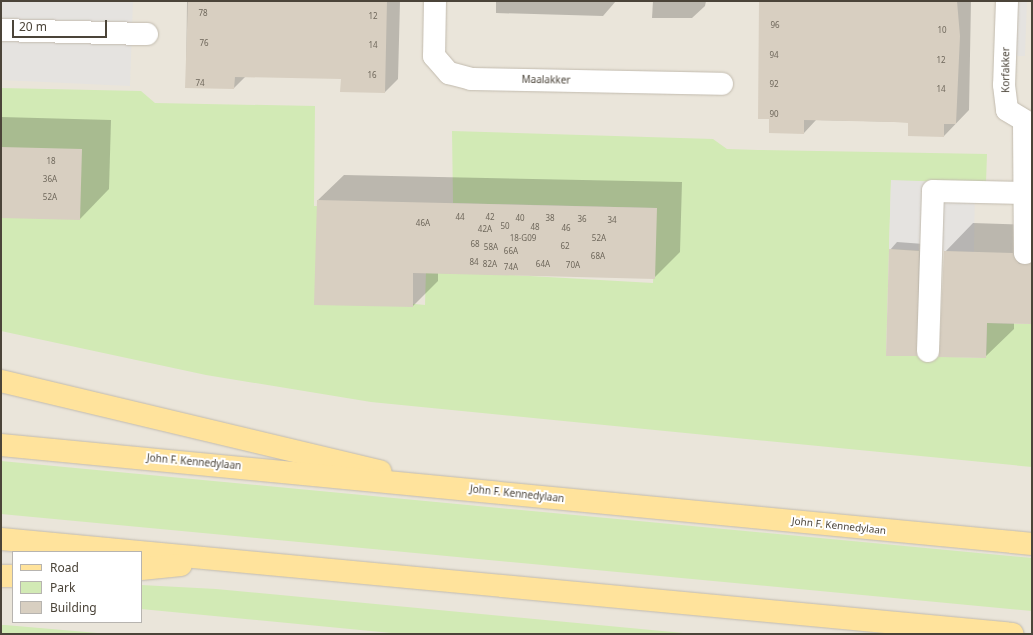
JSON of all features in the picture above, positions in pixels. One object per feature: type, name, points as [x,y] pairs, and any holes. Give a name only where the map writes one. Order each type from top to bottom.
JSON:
[{"type":"main road","points":[[1,381],[342,460],[429,486]]},
{"type":"main road","name":"John F. Kennedylaan","points":[[1,444],[1032,544]]},
{"type":"main road","points":[[1,539],[136,551]]},
{"type":"main road","points":[[142,551],[1013,634]]},
{"type":"main road","points":[[142,569],[238,560]]},
{"type":"main road","points":[[1,576],[12,576]]},
{"type":"street","name":"Maalakker","points":[[435,1],[434,56],[449,73],[471,79],[722,84]]},
{"type":"street","name":"Korfakker","points":[[1007,1],[1004,85],[1007,110],[1028,124]]},
{"type":"street","points":[[1,30],[147,34]]},
{"type":"street","points":[[1025,254],[1025,193],[1028,124]]},
{"type":"street","points":[[928,351],[933,191],[1025,193]]},
{"type":"shaded area","points":[[1,1],[1032,1],[1032,634],[1,634]]},
{"type":"shaded area","points":[[1,1],[133,1],[130,86],[1,80]]},
{"type":"shaded area","points":[[1016,1],[1027,1],[1025,56],[1015,56]]},
{"type":"shaded area","points":[[891,180],[975,183],[974,252],[889,249]]},
{"type":"green space","points":[[1,88],[141,91],[155,103],[315,106],[314,206],[344,207],[344,297],[425,305],[426,270],[653,283],[656,208],[453,203],[452,131],[713,139],[727,149],[987,154],[986,183],[891,181],[886,355],[986,358],[987,323],[1032,324],[1032,467],[371,402],[206,375],[1,331]]},
{"type":"green space","points":[[1,461],[1032,558],[1032,611],[1,514]]},
{"type":"green space","points":[[142,585],[216,589],[694,634],[402,634],[142,609]]},
{"type":"green space","points":[[1,625],[5,625],[109,634],[1,634]]},
{"type":"building","points":[[188,1],[387,1],[385,93],[340,92],[341,79],[235,77],[234,89],[185,88]]},
{"type":"building","points":[[759,1],[957,1],[960,36],[956,124],[944,124],[944,137],[908,136],[908,123],[894,122],[804,120],[804,134],[769,133],[769,119],[758,119]]},
{"type":"building","points":[[1,147],[82,149],[80,220],[1,218]]},
{"type":"building","points":[[317,200],[657,208],[655,279],[413,273],[413,307],[314,305]]},
{"type":"building","points":[[889,249],[919,251],[917,356],[886,356]]},
{"type":"building","points":[[944,251],[1013,253],[1019,264],[1032,263],[1032,324],[987,323],[986,358],[939,357]]}]
